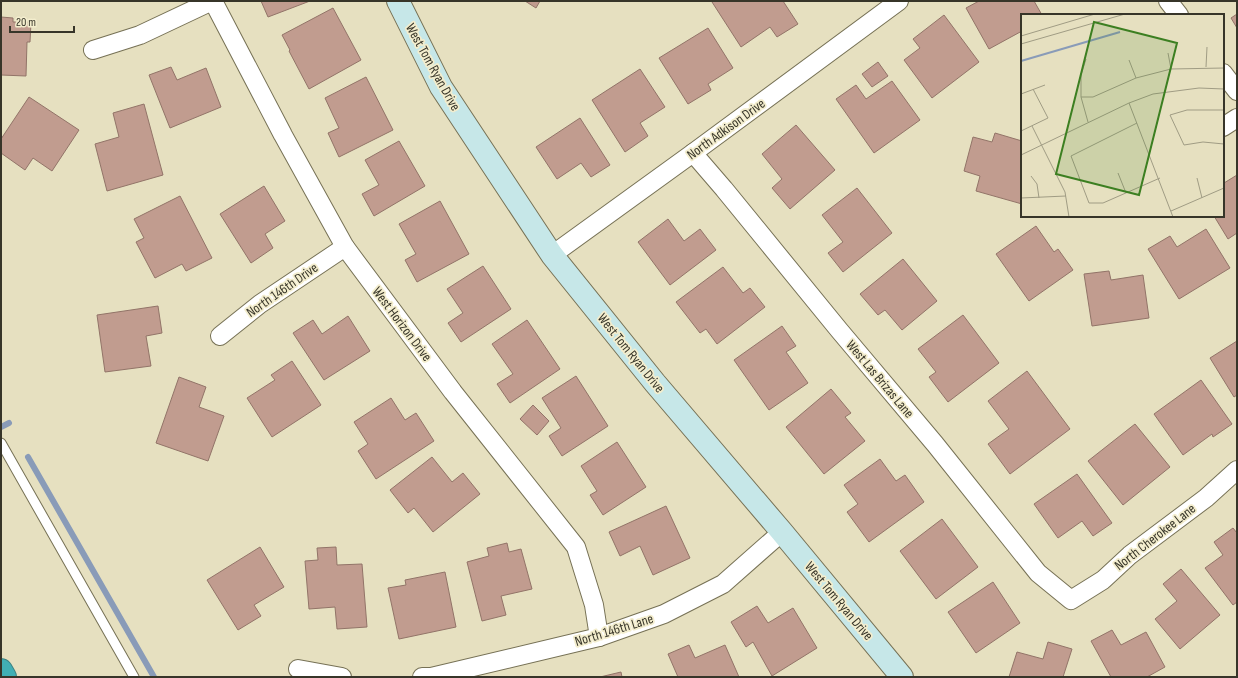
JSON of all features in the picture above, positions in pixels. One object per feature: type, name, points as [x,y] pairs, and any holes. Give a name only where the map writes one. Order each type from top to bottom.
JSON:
[{"type":"highway","points":[[1,670],[5,677]]},
{"type":"street","points":[[93,50],[140,35],[212,1]]},
{"type":"street","name":"West Horizon Drive","points":[[212,1],[345,247],[453,392],[576,547],[594,605],[599,637]]},
{"type":"street","name":"West Tom Ryan Drive","points":[[398,1],[442,87],[552,255],[655,383],[782,532],[902,677]]},
{"type":"street","name":"North Adkison Drive","points":[[552,255],[900,1]]},
{"type":"street","points":[[1168,1],[1178,14]]},
{"type":"street","points":[[1224,74],[1237,91]]},
{"type":"street","points":[[1224,127],[1237,118]]},
{"type":"street","name":"West Las Brizas Lane","points":[[693,153],[935,444],[1038,573],[1071,600]]},
{"type":"street","name":"North 146th Drive","points":[[220,336],[260,304],[345,247]]},
{"type":"street","name":"North Cherokee Lane","points":[[1071,600],[1103,580],[1130,555],[1206,498],[1237,470]]},
{"type":"street","name":"North 146th Lane","points":[[422,677],[431,677],[599,637],[664,614],[723,584],[782,532]]},
{"type":"street","points":[[298,669],[342,677]]},
{"type":"lane","points":[[1,443],[134,677]]},
{"type":"building","points":[[261,1],[310,1],[268,17]]},
{"type":"building","points":[[525,1],[540,1],[536,8]]},
{"type":"building","points":[[783,1],[798,24],[777,37],[770,27],[741,47],[712,2]]},
{"type":"building","points":[[979,1],[1034,1],[1041,14],[1021,14],[1021,32],[989,49],[966,8]]},
{"type":"building","points":[[333,8],[361,60],[309,89],[282,35]]},
{"type":"building","points":[[1237,14],[1237,28],[1231,18]]},
{"type":"building","points":[[944,15],[979,62],[932,98],[904,60],[920,48],[913,39]]},
{"type":"building","points":[[1,17],[13,18],[13,22],[31,22],[30,42],[27,42],[26,76],[1,75]]},
{"type":"building","points":[[708,28],[733,68],[708,84],[711,90],[688,104],[659,58]]},
{"type":"building","points":[[878,62],[888,76],[872,87],[862,74]]},
{"type":"building","points":[[171,67],[177,80],[206,68],[221,107],[170,128],[149,75]]},
{"type":"building","points":[[640,69],[665,107],[640,123],[648,136],[625,152],[592,100]]},
{"type":"building","points":[[366,77],[393,130],[339,157],[328,133],[339,128],[325,98]]},
{"type":"building","points":[[892,81],[920,120],[874,153],[836,99],[856,85],[866,99]]},
{"type":"building","points":[[29,97],[79,130],[52,171],[33,158],[25,170],[1,153],[1,139]]},
{"type":"building","points":[[144,104],[163,175],[107,191],[95,144],[119,137],[113,113]]},
{"type":"building","points":[[580,118],[610,165],[591,177],[581,163],[557,179],[536,147]]},
{"type":"building","points":[[796,125],[835,170],[790,209],[772,188],[782,179],[762,154]]},
{"type":"building","points":[[995,133],[1021,141],[1021,204],[976,191],[980,176],[964,171],[973,137],[992,142]]},
{"type":"building","points":[[399,141],[425,186],[374,216],[362,194],[379,185],[365,160]]},
{"type":"building","points":[[1237,175],[1237,233],[1228,239],[1215,217],[1224,217],[1224,183]]},
{"type":"building","points":[[264,186],[285,221],[265,234],[273,248],[251,263],[220,214]]},
{"type":"building","points":[[857,188],[892,233],[843,272],[828,253],[843,242],[822,215]]},
{"type":"building","points":[[180,196],[212,258],[186,271],[182,264],[155,278],[136,242],[144,238],[134,219]]},
{"type":"building","points":[[440,201],[469,254],[417,282],[405,260],[416,254],[399,224]]},
{"type":"building","points":[[668,219],[684,241],[700,229],[716,250],[670,285],[638,242]]},
{"type":"building","points":[[1036,226],[1054,252],[1058,249],[1073,270],[1029,301],[996,254]]},
{"type":"building","points":[[1206,229],[1230,268],[1179,299],[1148,249],[1170,236],[1177,247]]},
{"type":"building","points":[[903,259],[937,301],[902,330],[885,310],[878,315],[860,294]]},
{"type":"building","points":[[483,266],[511,309],[461,342],[448,323],[463,313],[447,289]]},
{"type":"building","points":[[723,267],[743,293],[750,288],[765,307],[717,344],[706,329],[700,333],[676,302]]},
{"type":"building","points":[[1109,271],[1111,280],[1143,275],[1149,318],[1092,326],[1084,274]]},
{"type":"building","points":[[158,306],[162,333],[146,336],[151,366],[105,372],[97,315]]},
{"type":"building","points":[[963,315],[999,363],[948,402],[929,377],[936,372],[918,349]]},
{"type":"building","points":[[348,316],[370,351],[324,380],[293,333],[313,320],[322,334]]},
{"type":"building","points":[[527,320],[560,369],[510,403],[497,384],[513,374],[492,344]]},
{"type":"building","points":[[782,326],[796,346],[786,352],[808,383],[769,410],[734,360]]},
{"type":"building","points":[[1237,341],[1237,395],[1234,397],[1210,358]]},
{"type":"building","points":[[292,361],[321,405],[272,437],[247,398],[275,380],[271,375]]},
{"type":"building","points":[[1027,371],[1070,429],[1010,474],[988,444],[1009,429],[988,401]]},
{"type":"building","points":[[576,376],[608,426],[562,456],[549,436],[561,428],[542,398]]},
{"type":"building","points":[[179,377],[206,387],[199,407],[224,416],[208,461],[156,443]]},
{"type":"building","points":[[1201,380],[1232,424],[1213,437],[1212,434],[1183,455],[1154,414]]},
{"type":"building","points":[[831,389],[851,413],[845,417],[865,441],[824,474],[786,427]]},
{"type":"building","points":[[391,398],[405,420],[416,413],[434,441],[376,479],[358,451],[368,444],[354,422]]},
{"type":"building","points":[[533,405],[549,421],[537,435],[520,419]]},
{"type":"building","points":[[1135,424],[1170,467],[1123,505],[1088,461]]},
{"type":"building","points":[[617,442],[646,487],[603,515],[590,495],[597,491],[581,466]]},
{"type":"building","points":[[432,457],[452,482],[463,473],[480,494],[433,532],[414,508],[408,513],[390,490]]},
{"type":"building","points":[[880,459],[896,481],[905,475],[924,502],[869,542],[847,512],[858,504],[844,485]]},
{"type":"building","points":[[1077,474],[1112,523],[1093,536],[1082,521],[1058,538],[1034,504]]},
{"type":"building","points":[[666,506],[690,558],[653,575],[640,546],[620,556],[609,532]]},
{"type":"building","points":[[942,519],[978,567],[936,599],[900,551]]},
{"type":"building","points":[[1233,528],[1237,533],[1237,602],[1233,605],[1205,568],[1223,555],[1214,542]]},
{"type":"building","points":[[507,543],[509,552],[521,549],[532,589],[501,596],[506,615],[482,621],[467,562],[489,556],[487,548]]},
{"type":"building","points":[[260,547],[284,587],[254,605],[261,616],[238,630],[207,580]]},
{"type":"building","points":[[336,547],[337,565],[362,564],[367,627],[337,629],[335,607],[309,609],[305,561],[318,560],[317,548]]},
{"type":"building","points":[[1181,569],[1220,615],[1180,649],[1155,619],[1177,601],[1163,584]]},
{"type":"building","points":[[445,572],[456,627],[399,639],[388,588],[406,585],[405,580]]},
{"type":"building","points":[[993,582],[1020,623],[976,653],[948,612]]},
{"type":"building","points":[[757,606],[768,623],[793,608],[817,648],[772,676],[753,642],[746,647],[731,622]]},
{"type":"building","points":[[1112,630],[1121,645],[1146,632],[1165,667],[1147,677],[1111,677],[1091,641]]},
{"type":"building","points":[[1048,642],[1072,649],[1063,677],[1009,677],[1017,652],[1043,659]]},
{"type":"building","points":[[689,645],[695,658],[725,645],[739,677],[678,677],[668,654]]},
{"type":"building","points":[[621,672],[622,677],[600,677]]},
{"type":"waterway","points":[[1,427],[9,423]]},
{"type":"waterway","points":[[28,457],[154,677]]}]
